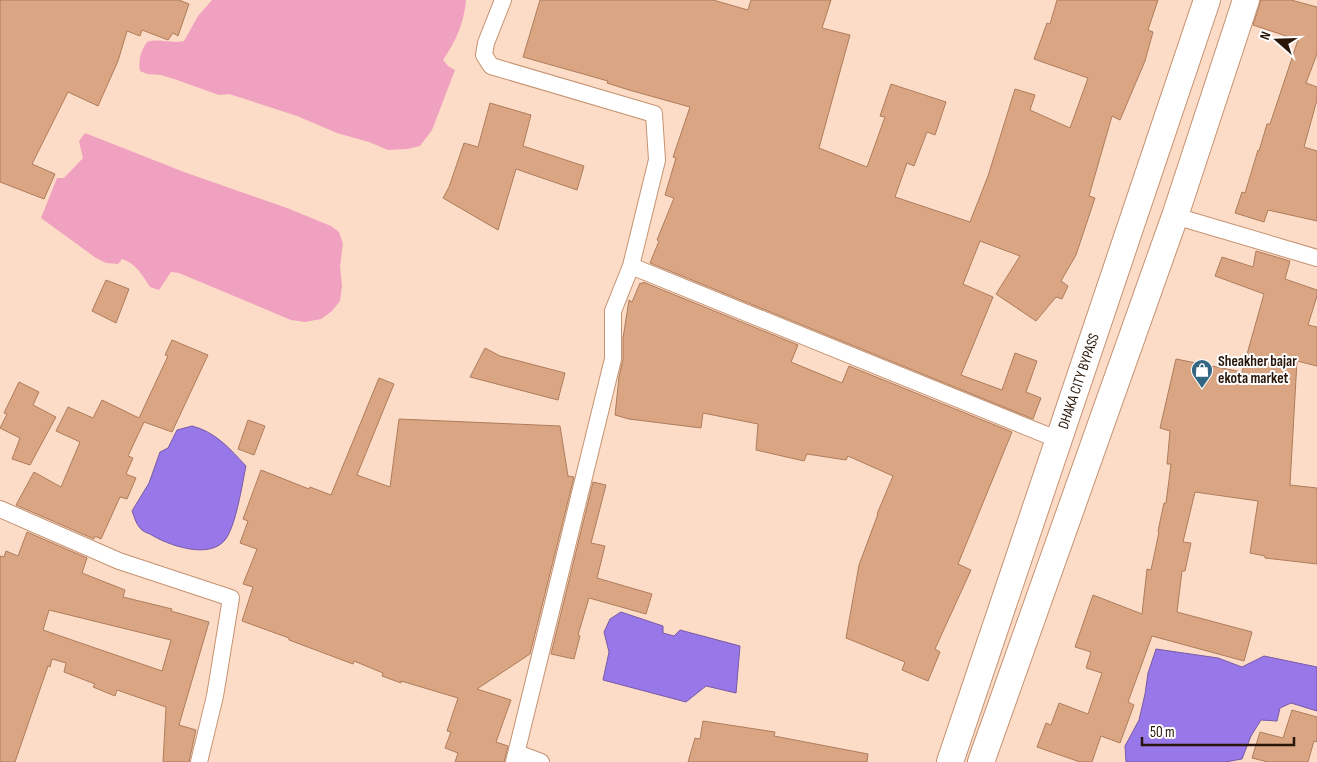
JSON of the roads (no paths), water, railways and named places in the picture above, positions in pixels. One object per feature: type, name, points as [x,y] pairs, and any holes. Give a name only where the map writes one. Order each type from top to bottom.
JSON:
[{"type":"highway","name":"DHAKA CITY BYPASS","points":[[950,762],[1206,0]]},
{"type":"highway","points":[[981,762],[1175,216],[1246,0]]},
{"type":"street","points":[[503,0],[486,43],[484,55],[491,66],[654,114],[657,160],[631,266],[613,311],[613,359],[515,757],[541,762]]},
{"type":"street","points":[[1175,216],[1317,258]]},
{"type":"street","points":[[631,266],[1059,440]]},
{"type":"street","points":[[0,509],[119,561],[231,598],[215,696],[199,762]]},
{"type":"place","name":"Sheakher bajar ekota market","points":[[1202,389]]}]
